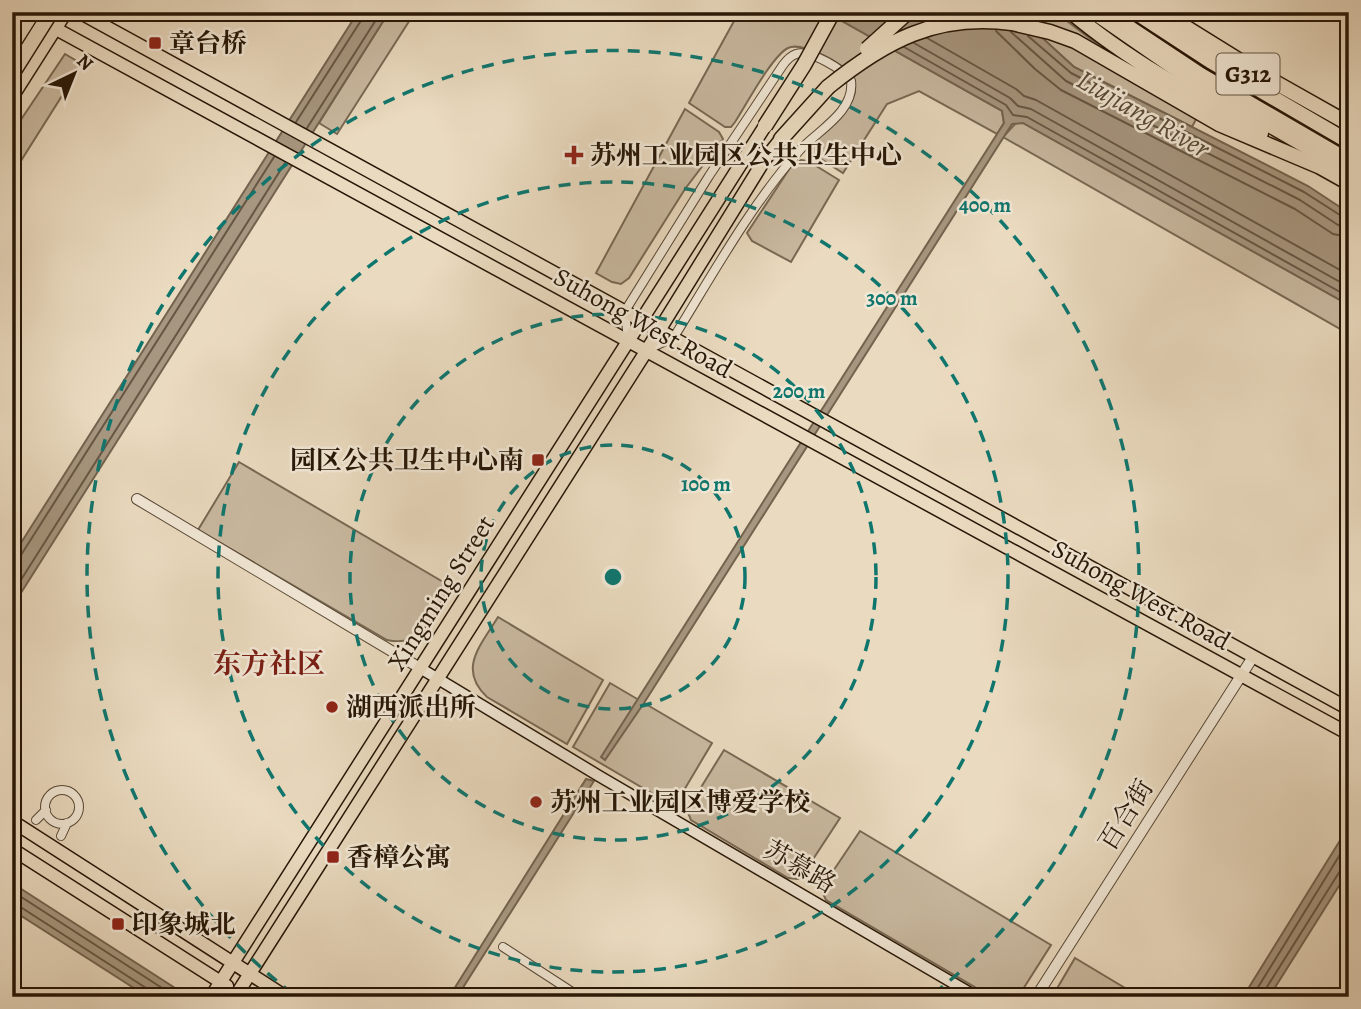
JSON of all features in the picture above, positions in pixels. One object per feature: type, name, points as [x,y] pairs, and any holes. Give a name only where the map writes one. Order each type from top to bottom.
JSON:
[{"type":"highway","points":[[12,45],[33,12]]},
{"type":"highway","points":[[12,74],[51,12]]},
{"type":"highway","points":[[765,126],[804,65],[833,12]]},
{"type":"highway","points":[[781,139],[828,87],[908,12]]},
{"type":"highway","points":[[1070,12],[1154,71],[1349,183]]},
{"type":"highway","points":[[1106,12],[1201,75],[1349,161]]},
{"type":"highway","points":[[1135,12],[1210,61],[1349,142]]},
{"type":"highway","points":[[1161,12],[1349,124]]},
{"type":"highway","points":[[828,87],[876,51],[926,29],[964,22],[1012,23],[1075,41],[1219,124],[1323,169]]},
{"type":"main road","points":[[12,24],[20,12]]},
{"type":"main road","name":"Suhong West Road","points":[[27,12],[1349,734]]},
{"type":"main road","points":[[12,97],[66,12]]},
{"type":"main road","name":"Suhong West Road","points":[[79,12],[1349,709]]},
{"type":"main road","name":"G312","points":[[1092,12],[1196,84],[1349,172]]},
{"type":"main road","name":"G312","points":[[1149,12],[1213,54],[1349,132]]},
{"type":"main road","name":"Xingming Street","points":[[211,997],[765,126]]},
{"type":"main road","name":"Xingming Street","points":[[238,996],[765,159],[781,139]]},
{"type":"main road","name":"苏慕路","points":[[421,668],[977,997]]},
{"type":"main road","points":[[12,821],[286,997]]},
{"type":"main road","points":[[12,849],[238,996]]},
{"type":"street","points":[[628,340],[625,311],[709,176],[786,61],[796,54],[805,53],[839,69],[851,81],[852,91],[848,103],[797,153],[770,188],[674,337],[646,350]]},
{"type":"street","points":[[137,499],[421,668]]},
{"type":"street","name":"百合街","points":[[1036,997],[1253,657]]},
{"type":"street","points":[[36,820],[46,810],[50,795],[60,790],[71,792],[79,806],[76,817],[67,823],[61,836]]},
{"type":"street","points":[[46,810],[56,822],[67,823]]},
{"type":"street","points":[[503,947],[580,997]]},
{"type":"shaded area","points":[[389,12],[415,12],[337,134],[319,123]]},
{"type":"shaded area","points":[[739,12],[826,12],[1002,111],[1004,123],[997,134],[919,91],[887,104],[843,173],[807,150],[849,106],[855,93],[854,79],[833,60],[794,47],[788,48],[775,61],[735,122],[731,127],[725,127],[689,103]]},
{"type":"shaded area","points":[[1014,12],[1055,12],[1092,40],[1203,106],[1192,127],[1074,67]]},
{"type":"shaded area","points":[[65,54],[82,64],[12,175],[12,133]]},
{"type":"shaded area","points":[[685,109],[719,132],[723,139],[685,189],[629,278],[621,284],[612,282],[596,273]]},
{"type":"shaded area","points":[[1016,123],[1023,123],[1349,305],[1349,334],[1003,137]]},
{"type":"shaded area","points":[[801,160],[808,161],[839,180],[791,262],[752,241],[747,233],[790,168]]},
{"type":"shaded area","points":[[239,462],[450,586],[419,634],[400,641],[387,640],[198,530]]},
{"type":"shaded area","points":[[498,617],[603,680],[567,744],[487,697],[478,687],[473,667],[475,657]]},
{"type":"shaded area","points":[[610,683],[712,743],[677,802],[670,804],[573,747]]},
{"type":"shaded area","points":[[724,750],[840,818],[798,879],[788,878],[691,820],[687,810]]},
{"type":"shaded area","points":[[860,831],[1051,945],[1018,997],[992,997],[826,900],[821,889]]},
{"type":"shaded area","points":[[1075,958],[1140,997],[1052,997]]},
{"type":"water","points":[[358,12],[389,12],[12,607],[12,557]]},
{"type":"water","name":"Liujiang River","points":[[826,12],[1014,12],[1074,67],[1308,186],[1349,213],[1349,305],[1023,123],[1012,124],[644,703],[605,760],[601,757],[1004,123],[1002,111]]},
{"type":"water","points":[[586,779],[594,781],[457,997],[449,997]]},
{"type":"water","points":[[1349,826],[1349,870],[1269,997],[1243,997]]},
{"type":"water","points":[[12,883],[189,997],[148,997],[12,910]]},
{"type":"place","name":"章台桥","points":[[155,43]]},
{"type":"place","name":"苏州工业园区公共卫生中心","points":[[574,155]]},
{"type":"place","name":"园区公共卫生中心南","points":[[538,460]]},
{"type":"place","name":"湖西派出所","points":[[332,707]]},
{"type":"place","name":"苏州工业园区博爱学校","points":[[536,802]]},
{"type":"place","name":"香樟公寓","points":[[333,857]]},
{"type":"place","name":"印象城北","points":[[118,924]]},
{"type":"district","name":"东方社区","points":[[269,664]]}]
